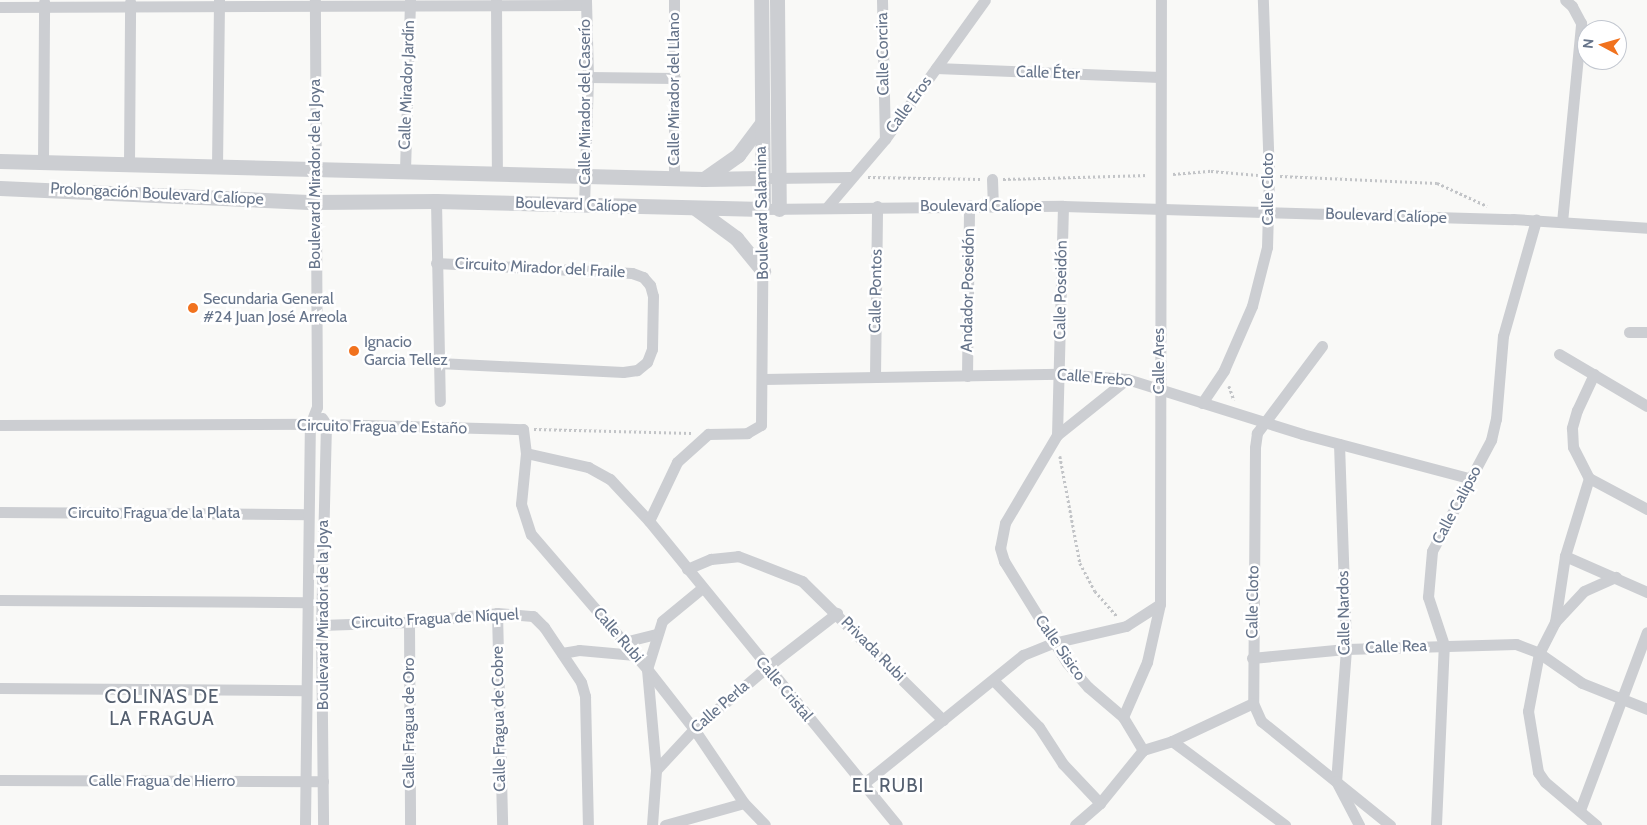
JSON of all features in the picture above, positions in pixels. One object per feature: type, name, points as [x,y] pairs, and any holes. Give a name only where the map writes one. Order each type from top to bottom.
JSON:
[{"type":"street","name":"Calle Mirador del Llano","points":[[674,0],[674,178]]},
{"type":"street","name":"Boulevard Salamina","points":[[708,434],[747,432],[761,425],[764,379],[761,0]]},
{"type":"street","name":"Boulevard Salamina","points":[[776,0],[779,209]]},
{"type":"street","name":"Calle Corcira","points":[[882,0],[885,139]]},
{"type":"street","name":"Calle Eros","points":[[828,206],[885,139],[985,0]]},
{"type":"street","name":"Calle Ares","points":[[1124,716],[1147,662],[1160,604],[1158,209],[1161,0]]},
{"type":"street","name":"Calle Cloto","points":[[1202,403],[1224,370],[1262,276],[1269,212],[1263,0]]},
{"type":"street","points":[[1562,222],[1581,22],[1572,6],[1565,0]]},
{"type":"street","name":"Calle Mirador Jardín","points":[[404,170],[410,2]]},
{"type":"street","points":[[217,166],[218,3]]},
{"type":"street","name":"Boulevard Mirador de la Joya","points":[[305,825],[306,602],[310,425],[317,407],[314,202],[315,3]]},
{"type":"street","points":[[496,3],[497,173]]},
{"type":"street","points":[[0,7],[44,4],[586,3]]},
{"type":"street","name":"Calle Mirador del Caserío","points":[[584,205],[588,78],[586,3]]},
{"type":"street","points":[[43,162],[44,4]]},
{"type":"street","points":[[129,163],[130,4]]},
{"type":"street","name":"Calle Éter","points":[[936,68],[1160,77]]},
{"type":"street","points":[[588,78],[675,78]]},
{"type":"street","points":[[704,179],[738,155],[762,123]]},
{"type":"street","name":"Prolongación Boulevard Calíope","points":[[0,161],[314,168]]},
{"type":"street","name":"Boulevard Calíope","points":[[314,168],[704,179],[762,178]]},
{"type":"street","points":[[762,178],[852,177]]},
{"type":"street","points":[[992,179],[993,206]]},
{"type":"street","name":"Prolongación Boulevard Calíope","points":[[0,188],[314,202]]},
{"type":"street","points":[[436,201],[440,401]]},
{"type":"street","name":"Boulevard Calíope","points":[[314,202],[436,201],[763,209],[828,206],[1063,206],[1536,220],[1647,228]]},
{"type":"street","name":"Andador Poseidón","points":[[967,376],[969,205]]},
{"type":"street","name":"Calle Pontos","points":[[875,376],[877,206]]},
{"type":"street","name":"Calle Poseidón","points":[[1057,435],[1063,206]]},
{"type":"street","points":[[695,208],[736,238],[763,271]]},
{"type":"street","name":"Calle Calipso","points":[[1436,825],[1444,646],[1428,597],[1432,551],[1472,479],[1491,440],[1496,419],[1503,336],[1536,220]]},
{"type":"street","name":"Circuito Mirador del Fraile","points":[[436,263],[632,273],[642,277],[650,285],[653,296],[652,348],[647,362],[637,370],[623,372],[438,363]]},
{"type":"street","points":[[1629,332],[1647,332]]},
{"type":"street","name":"Calle Cloto","points":[[1322,346],[1263,422],[1254,448],[1253,703],[1261,721],[1336,781]]},
{"type":"street","points":[[1559,354],[1647,406]]},
{"type":"street","name":"Calle Erebo","points":[[764,379],[1060,374],[1128,379],[1263,422],[1472,479]]},
{"type":"street","points":[[1594,374],[1576,410],[1572,428],[1574,446],[1589,478],[1647,508]]},
{"type":"street","points":[[1057,435],[1128,379]]},
{"type":"street","name":"Boulevard Mirador de la Joya","points":[[317,407],[326,424],[321,625],[323,825]]},
{"type":"street","name":"Circuito Fragua de Estaño","points":[[0,425],[326,424],[523,429]]},
{"type":"street","name":"Calle Rubi","points":[[523,429],[526,453],[521,504],[531,534],[648,669],[694,729],[744,803],[765,825]]},
{"type":"street","points":[[649,520],[677,462],[708,434]]},
{"type":"street","name":"Calle Sisico","points":[[1057,435],[1005,523],[1000,548],[1004,561],[1053,643],[1088,687],[1124,716],[1143,750]]},
{"type":"street","name":"Calle Nardos","points":[[1336,781],[1346,649],[1339,444]]},
{"type":"street","name":"Calle Cristal","points":[[526,453],[600,471],[649,520],[766,668],[897,825]]},
{"type":"street","points":[[1555,622],[1565,556],[1589,478]]},
{"type":"street","name":"Circuito Fragua de la Plata","points":[[0,512],[308,514]]},
{"type":"street","name":"Privada Rubi","points":[[687,569],[711,559],[738,556],[802,581],[838,613],[943,720]]},
{"type":"street","points":[[1565,556],[1647,592]]},
{"type":"street","points":[[1596,825],[1545,782],[1538,772],[1528,711],[1539,653],[1555,622],[1584,591],[1616,577]]},
{"type":"street","points":[[652,825],[656,770],[648,669],[656,634],[662,621],[702,588]]},
{"type":"street","points":[[0,600],[306,602]]},
{"type":"street","points":[[863,784],[994,681],[1023,655],[1053,643],[1126,626],[1160,604]]},
{"type":"street","name":"Circuito Fragua de Níquel","points":[[321,625],[409,622],[497,613],[533,616],[562,653],[581,682],[585,696],[588,825]]},
{"type":"street","name":"Calle Fragua de Cobre","points":[[497,613],[502,825]]},
{"type":"street","name":"Calle Perla","points":[[656,770],[694,729],[766,668],[838,613]]},
{"type":"street","name":"Calle Fragua de Oro","points":[[409,622],[410,825]]},
{"type":"street","points":[[1580,810],[1647,632]]},
{"type":"street","points":[[624,642],[656,634]]},
{"type":"street","name":"Calle Rea","points":[[1252,658],[1346,649],[1504,643],[1539,653]]},
{"type":"street","points":[[562,653],[580,650],[635,655]]},
{"type":"street","points":[[1539,653],[1570,677],[1647,709]]},
{"type":"street","points":[[994,681],[1039,727],[1063,764],[1100,803]]},
{"type":"street","points":[[0,688],[305,690]]},
{"type":"street","points":[[1075,825],[1100,803],[1143,750],[1172,741],[1253,703]]},
{"type":"street","points":[[1172,741],[1285,825]]},
{"type":"street","name":"Calle Fragua de Hierro","points":[[0,780],[323,781]]},
{"type":"street","points":[[1336,781],[1359,825]]},
{"type":"street","points":[[1336,781],[1390,825]]},
{"type":"street","points":[[665,825],[744,803]]},
{"type":"path","points":[[852,177],[992,179],[1159,175],[1210,171],[1269,176],[1437,183],[1460,191],[1490,207]]},
{"type":"path","points":[[1224,370],[1240,415]]},
{"type":"path","points":[[523,429],[708,434]]},
{"type":"path","points":[[1057,435],[1080,563],[1095,591],[1126,626]]},
{"type":"place","name":"Secundaria General #24 Juan José Arreola","points":[[193,308]]},
{"type":"place","name":"Ignacio Garcia Tellez","points":[[354,351]]},
{"type":"district","name":"COLINAS DE LA FRAGUA","points":[[162,708]]},
{"type":"district","name":"EL RUBI","points":[[888,786]]}]
